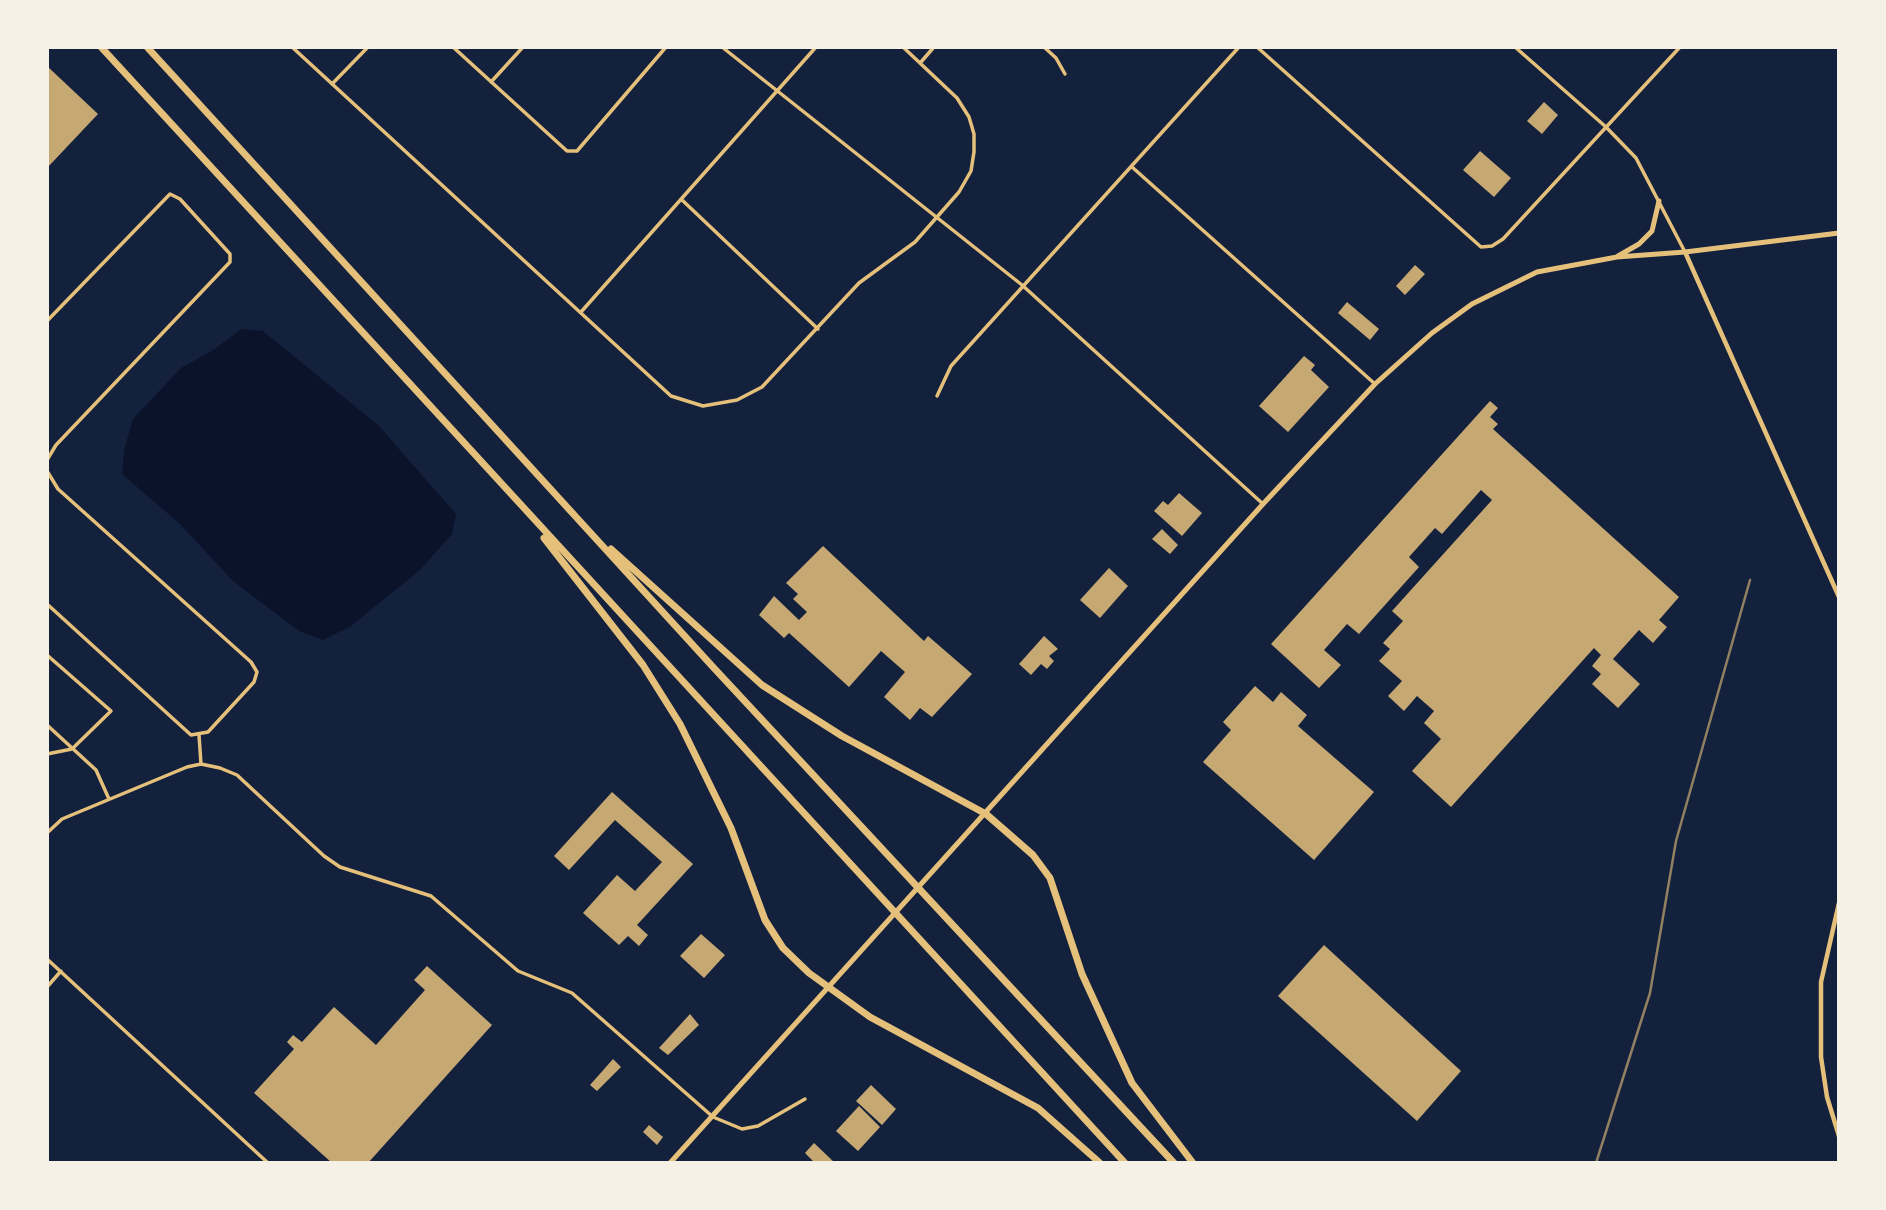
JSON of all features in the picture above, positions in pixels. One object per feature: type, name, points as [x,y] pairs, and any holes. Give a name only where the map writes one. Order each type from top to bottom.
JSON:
[{"type":"highway","points":[[101,47],[1125,1163]]},
{"type":"highway","points":[[147,47],[732,688],[1174,1163]]},
{"type":"highway","points":[[523,510],[586,595],[643,665],[680,724],[732,828],[765,920],[777,939],[809,973],[870,1017],[1038,1108],[1100,1163]]},
{"type":"highway","points":[[579,520],[762,685],[842,736],[986,814],[1033,855],[1050,878],[1082,974],[1132,1083],[1194,1163]]},
{"type":"main road","points":[[1617,257],[1639,244],[1651,231],[1659,201]]},
{"type":"main road","points":[[670,1163],[1263,504],[1375,384],[1409,352],[1472,304],[1537,272],[1617,257],[1685,252],[1839,233]]},
{"type":"street","points":[[292,47],[671,396],[703,406],[737,400],[762,387],[859,283],[915,242],[959,192],[971,171],[974,134],[969,117],[957,98],[903,47]]},
{"type":"street","points":[[332,85],[368,47]]},
{"type":"street","points":[[453,47],[567,151],[577,151],[666,47]]},
{"type":"street","points":[[491,82],[523,47]]},
{"type":"street","points":[[722,47],[1022,285],[1263,504]]},
{"type":"street","points":[[581,312],[816,47]]},
{"type":"street","points":[[921,62],[934,47]]},
{"type":"street","points":[[1044,47],[1056,58],[1065,74]]},
{"type":"street","points":[[936,396],[951,366],[1239,47]]},
{"type":"street","points":[[1257,47],[1480,247],[1492,246],[1503,239],[1680,47]]},
{"type":"street","points":[[1515,47],[1606,127],[1636,158],[1685,252],[1839,597]]},
{"type":"street","points":[[1132,167],[1375,384]]},
{"type":"street","points":[[47,321],[170,194],[180,199],[230,254],[230,262],[56,445],[47,460]]},
{"type":"street","points":[[681,199],[818,329]]},
{"type":"street","points":[[47,471],[58,489],[251,662],[257,672],[254,682],[208,732],[199,736],[184,729],[47,604]]},
{"type":"street","points":[[47,655],[111,711],[72,749],[47,754]]},
{"type":"street","points":[[47,726],[96,770],[109,799]]},
{"type":"street","points":[[199,736],[201,764]]},
{"type":"street","points":[[47,833],[62,819],[201,764],[237,775],[324,856],[340,867],[431,896],[518,971],[572,993],[713,1117],[742,1129],[758,1126],[805,1099]]},
{"type":"street","points":[[1839,903],[1821,982],[1821,1030],[1827,1097],[1839,1136]]},
{"type":"street","points":[[47,959],[268,1163]]},
{"type":"street","points":[[47,987],[61,971]]},
{"type":"water","points":[[241,329],[263,331],[378,425],[456,514],[452,534],[420,570],[351,626],[323,640],[299,631],[233,581],[180,524],[122,474],[124,450],[133,419],[181,368],[215,349]]},
{"type":"building","points":[[47,66],[98,114],[47,168]]},
{"type":"building","points":[[1544,102],[1558,115],[1542,134],[1527,121]]},
{"type":"building","points":[[1480,151],[1511,178],[1494,197],[1463,170]]},
{"type":"building","points":[[1415,265],[1425,274],[1405,295],[1396,286]]},
{"type":"building","points":[[1347,302],[1379,329],[1370,340],[1338,313]]},
{"type":"building","points":[[1304,356],[1315,365],[1311,370],[1329,387],[1288,432],[1259,406]]},
{"type":"building","points":[[1490,401],[1498,408],[1490,417],[1498,424],[1493,429],[1679,597],[1659,620],[1667,627],[1653,643],[1639,630],[1613,659],[1640,684],[1618,708],[1592,684],[1601,674],[1592,666],[1601,655],[1594,648],[1451,807],[1412,771],[1441,739],[1424,723],[1434,711],[1417,696],[1404,711],[1388,696],[1402,681],[1379,661],[1390,649],[1383,643],[1403,621],[1392,611],[1492,500],[1481,490],[1442,534],[1435,528],[1409,557],[1419,567],[1359,634],[1347,624],[1324,650],[1341,665],[1319,688],[1271,644]]},
{"type":"building","points":[[1179,493],[1202,513],[1182,536],[1154,511],[1163,501],[1168,505]]},
{"type":"building","points":[[1162,529],[1178,545],[1170,554],[1152,539]]},
{"type":"building","points":[[823,546],[924,641],[928,636],[972,674],[932,717],[920,708],[910,720],[884,697],[905,672],[881,651],[849,687],[789,633],[784,638],[759,615],[774,596],[799,620],[807,612],[793,599],[798,594],[786,583]]},
{"type":"building","points":[[1109,568],[1128,586],[1100,618],[1080,600]]},
{"type":"building","points":[[1044,636],[1058,649],[1049,656],[1054,661],[1047,669],[1041,664],[1031,675],[1019,664]]},
{"type":"building","points":[[1255,686],[1273,702],[1281,692],[1307,715],[1298,726],[1374,792],[1314,860],[1203,762],[1231,730],[1223,722]]},
{"type":"building","points":[[612,792],[693,864],[637,925],[648,935],[639,946],[628,936],[619,945],[583,913],[617,875],[635,891],[662,862],[615,820],[569,870],[554,856]]},
{"type":"building","points":[[701,934],[725,955],[704,978],[680,956]]},
{"type":"building","points":[[1324,945],[1461,1071],[1417,1121],[1278,996]]},
{"type":"building","points":[[427,966],[492,1025],[368,1163],[332,1163],[254,1093],[294,1049],[287,1042],[293,1035],[302,1042],[334,1007],[376,1045],[425,990],[414,980]]},
{"type":"building","points":[[690,1014],[699,1025],[668,1055],[659,1048]]},
{"type":"building","points":[[613,1059],[621,1067],[597,1091],[590,1085]]},
{"type":"building","points":[[871,1085],[896,1109],[882,1125],[856,1101]]},
{"type":"building","points":[[859,1106],[880,1127],[858,1151],[836,1131]]},
{"type":"building","points":[[649,1125],[663,1137],[657,1145],[643,1132]]},
{"type":"building","points":[[814,1143],[835,1163],[815,1163],[805,1153]]},
{"type":"railway","points":[[1596,1163],[1650,993],[1676,841],[1750,580]]}]
